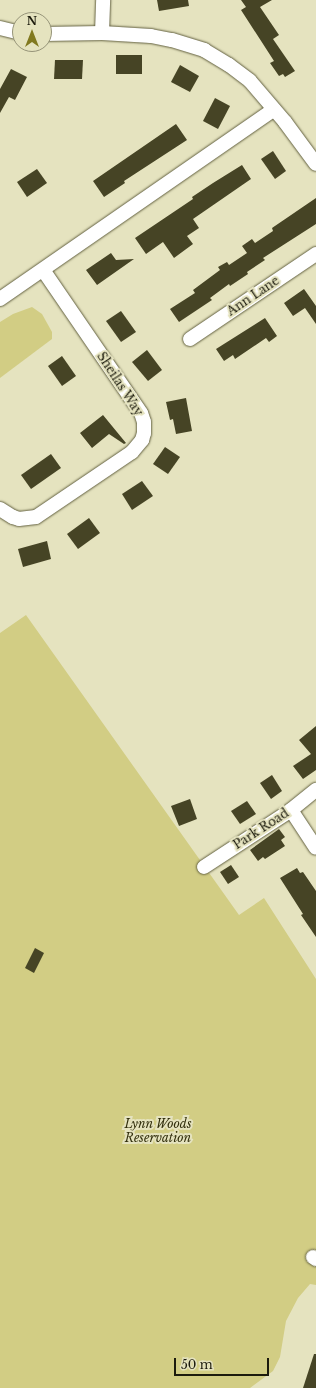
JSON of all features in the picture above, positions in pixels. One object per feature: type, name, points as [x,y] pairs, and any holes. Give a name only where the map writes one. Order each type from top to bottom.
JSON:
[{"type":"street","points":[[102,33],[103,0]]},
{"type":"street","points":[[0,28],[12,31]]},
{"type":"street","points":[[52,34],[102,33],[162,37],[204,50],[242,74],[274,109],[316,164]]},
{"type":"street","points":[[0,299],[274,109]]},
{"type":"street","name":"Ann Lane","points":[[190,339],[316,254]]},
{"type":"street","name":"Sheilas Way","points":[[0,509],[19,519],[36,517],[132,452],[138,446],[144,433],[144,422],[141,413],[43,270]]},
{"type":"street","name":"Park Road","points":[[204,867],[291,810],[316,790]]},
{"type":"street","points":[[291,810],[316,848]]},
{"type":"green space","points":[[32,307],[42,314],[52,332],[52,339],[0,378],[0,322],[13,314]]},
{"type":"green space","name":"Lynn Woods Reservation","points":[[26,615],[239,915],[264,898],[316,979],[316,1285],[310,1284],[298,1298],[286,1321],[280,1357],[273,1371],[250,1388],[0,1388],[0,633]]},
{"type":"building","points":[[157,0],[188,0],[189,6],[159,11]]},
{"type":"building","points":[[241,0],[272,0],[260,7],[279,35],[273,39],[295,71],[285,77],[283,74],[279,76],[270,63],[274,61],[241,10],[246,7]]},
{"type":"building","points":[[116,55],[142,55],[142,74],[116,74]]},
{"type":"building","points":[[55,60],[83,60],[82,79],[54,79]]},
{"type":"building","points":[[180,65],[199,76],[190,92],[171,82]]},
{"type":"building","points":[[11,69],[27,77],[15,100],[9,97],[0,113],[0,89]]},
{"type":"building","points":[[215,98],[230,106],[218,129],[203,121]]},
{"type":"building","points":[[176,124],[187,140],[124,181],[125,183],[104,197],[93,181]]},
{"type":"building","points":[[273,151],[286,171],[275,179],[261,159]]},
{"type":"building","points":[[242,165],[251,179],[193,219],[199,228],[187,236],[193,244],[174,258],[163,242],[146,254],[135,238],[193,199],[192,197]]},
{"type":"building","points":[[37,169],[47,183],[27,197],[17,182]]},
{"type":"building","points":[[316,198],[316,224],[263,258],[265,260],[247,272],[248,274],[230,286],[229,284],[210,298],[212,300],[179,322],[170,309],[195,293],[193,290],[220,270],[218,267],[227,262],[229,265],[247,253],[242,246],[252,239],[255,243],[273,231],[272,228]]},
{"type":"building","points":[[111,253],[116,260],[134,259],[97,285],[86,270]]},
{"type":"building","points":[[304,289],[316,306],[316,324],[305,308],[293,316],[284,303]]},
{"type":"building","points":[[121,311],[136,332],[121,342],[106,321]]},
{"type":"building","points":[[265,318],[277,336],[269,342],[266,338],[235,359],[233,355],[224,361],[216,349]]},
{"type":"building","points":[[147,350],[162,370],[148,381],[132,362]]},
{"type":"building","points":[[62,356],[76,376],[62,386],[48,366]]},
{"type":"building","points":[[186,398],[192,431],[176,434],[173,419],[170,420],[166,402]]},
{"type":"building","points":[[103,415],[126,443],[124,444],[109,434],[92,448],[80,433]]},
{"type":"building","points":[[165,447],[180,457],[168,474],[153,464]]},
{"type":"building","points":[[51,454],[61,468],[31,489],[21,475]]},
{"type":"building","points":[[142,481],[153,496],[132,510],[122,494]]},
{"type":"building","points":[[89,518],[100,533],[78,549],[67,534]]},
{"type":"building","points":[[47,541],[51,559],[23,567],[18,549]]},
{"type":"building","points":[[316,726],[316,770],[303,779],[293,766],[311,754],[299,740]]},
{"type":"building","points":[[272,775],[282,791],[271,799],[260,783]]},
{"type":"building","points":[[190,799],[197,819],[179,826],[171,806]]},
{"type":"building","points":[[247,801],[256,814],[240,824],[231,811]]},
{"type":"building","points":[[279,829],[285,837],[281,840],[285,846],[265,859],[263,857],[258,861],[250,850]]},
{"type":"building","points":[[231,865],[239,877],[228,884],[220,872]]},
{"type":"building","points":[[297,868],[300,873],[303,872],[316,891],[316,937],[301,915],[303,914],[280,878]]},
{"type":"building","points":[[35,948],[44,953],[34,973],[25,968]]},
{"type":"building","points":[[314,1354],[316,1354],[316,1388],[303,1388]]}]
